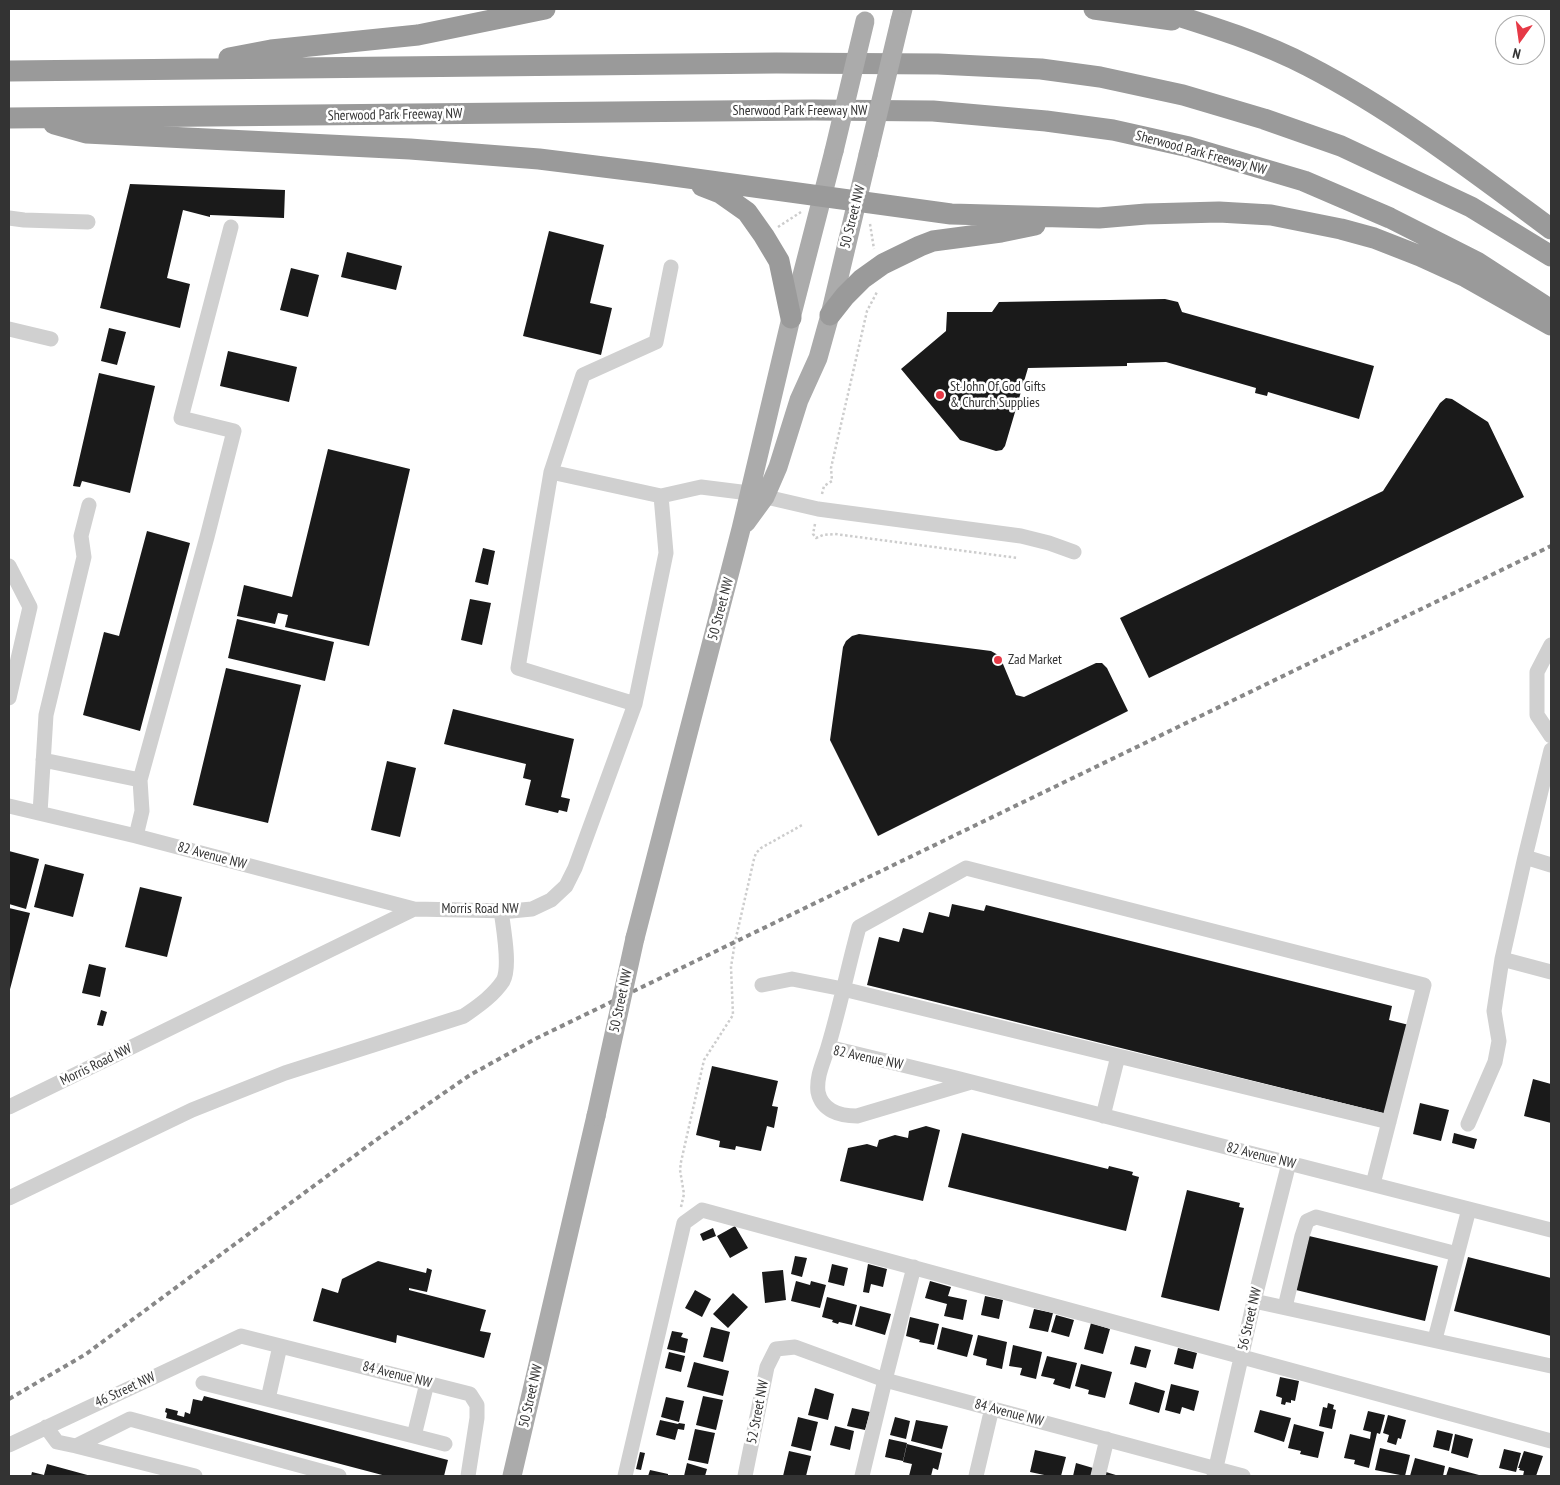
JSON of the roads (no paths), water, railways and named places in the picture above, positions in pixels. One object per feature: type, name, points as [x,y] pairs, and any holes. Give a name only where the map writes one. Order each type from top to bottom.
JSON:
[{"type":"highway","points":[[176,69],[271,50],[418,35],[545,9]]},
{"type":"highway","points":[[1094,9],[1212,26]]},
{"type":"highway","points":[[1156,9],[1212,26],[1269,48],[1308,66],[1436,146],[1551,229]]},
{"type":"highway","points":[[9,71],[766,64],[938,64],[1042,69],[1100,77],[1183,95],[1264,119],[1341,146],[1471,207],[1551,256]]},
{"type":"highway","name":"Sherwood Park Freeway NW","points":[[9,118],[814,110],[933,111],[1046,121],[1114,130],[1170,143],[1304,181],[1390,218],[1477,262],[1551,310]]},
{"type":"highway","points":[[34,118],[86,133],[410,149],[539,159],[678,176],[951,214],[1099,218],[1146,214],[1219,212],[1271,215],[1341,229],[1374,238],[1420,256],[1466,277],[1551,325]]},
{"type":"highway","points":[[678,176],[720,194],[747,212],[779,261],[791,318]]},
{"type":"highway","points":[[830,315],[844,296],[877,267],[933,242],[1029,227],[1062,217]]},
{"type":"main road","name":"50 Street NW","points":[[512,1476],[596,1116],[635,938],[742,529],[757,495],[791,318],[823,196],[866,15]]},
{"type":"main road","name":"50 Street NW","points":[[757,495],[778,467],[799,400],[818,358],[830,315],[901,15]]},
{"type":"street","points":[[9,218],[88,222]]},
{"type":"street","points":[[136,836],[142,811],[140,780],[205,546],[234,431],[181,418],[231,227]]},
{"type":"street","points":[[635,704],[518,668],[551,472],[583,375],[656,342],[672,267]]},
{"type":"street","points":[[9,329],[52,339]]},
{"type":"street","points":[[551,472],[660,496],[701,487],[757,495],[818,509],[1021,536],[1074,552]]},
{"type":"street","name":"Morris Road NW","points":[[9,1107],[414,909],[532,909],[551,900],[566,886],[575,868],[635,704],[666,553],[660,496]]},
{"type":"street","points":[[40,813],[46,715],[84,557],[81,536],[89,505]]},
{"type":"street","points":[[9,566],[30,607],[9,698]]},
{"type":"street","points":[[1551,645],[1537,672],[1537,715],[1551,736]]},
{"type":"street","points":[[1468,1124],[1495,1062],[1499,1041],[1494,1011],[1502,959],[1551,750]]},
{"type":"street","points":[[43,760],[140,780]]},
{"type":"street","name":"82 Avenue NW","points":[[9,806],[136,836],[414,909]]},
{"type":"street","points":[[1525,857],[1551,865]]},
{"type":"street","points":[[828,1047],[859,927],[966,868],[1424,985],[1373,1184]]},
{"type":"street","points":[[9,1198],[192,1110],[285,1072],[464,1016],[486,1001],[504,980],[507,958],[501,910]]},
{"type":"street","points":[[1502,959],[1551,972]]},
{"type":"street","points":[[762,985],[792,979],[843,989],[1389,1122]]},
{"type":"street","name":"82 Avenue NW","points":[[971,1082],[857,1116],[844,1116],[832,1112],[824,1106],[818,1093],[818,1077],[828,1047],[971,1082],[1551,1230]]},
{"type":"street","points":[[1104,1116],[1118,1056]]},
{"type":"street","name":"56 Street NW","points":[[1214,1472],[1254,1300],[1289,1163]]},
{"type":"street","points":[[1435,1340],[1469,1209]]},
{"type":"street","points":[[625,1476],[684,1223],[702,1210],[1551,1441]]},
{"type":"street","points":[[1285,1307],[1307,1221],[1316,1217],[1457,1254]]},
{"type":"street","points":[[862,1476],[914,1267]]},
{"type":"street","points":[[1254,1300],[1551,1366]]},
{"type":"street","name":"84 Avenue NW","points":[[241,1336],[470,1394],[477,1405],[477,1418],[468,1476]]},
{"type":"street","name":"46 Street NW","points":[[9,1445],[241,1336]]},
{"type":"street","points":[[268,1399],[280,1346]]},
{"type":"street","name":"84 Avenue NW","points":[[776,1348],[795,1348],[885,1380],[1106,1439],[1214,1472],[1243,1476]]},
{"type":"street","name":"52 Street NW","points":[[745,1476],[767,1367],[776,1348]]},
{"type":"street","points":[[203,1383],[446,1444]]},
{"type":"street","points":[[414,1436],[427,1383]]},
{"type":"street","points":[[976,1476],[992,1408]]},
{"type":"street","points":[[76,1446],[130,1419],[339,1476]]},
{"type":"street","points":[[46,1427],[57,1442],[195,1476]]},
{"type":"street","points":[[1098,1476],[1106,1439]]},
{"type":"railway","points":[[9,1399],[86,1354],[376,1140],[470,1075],[537,1038],[1551,546]]},
{"type":"place","name":"St John Of God Gifts & Church Supplies","points":[[940,395]]},
{"type":"place","name":"Zad Market","points":[[998,660]]}]
